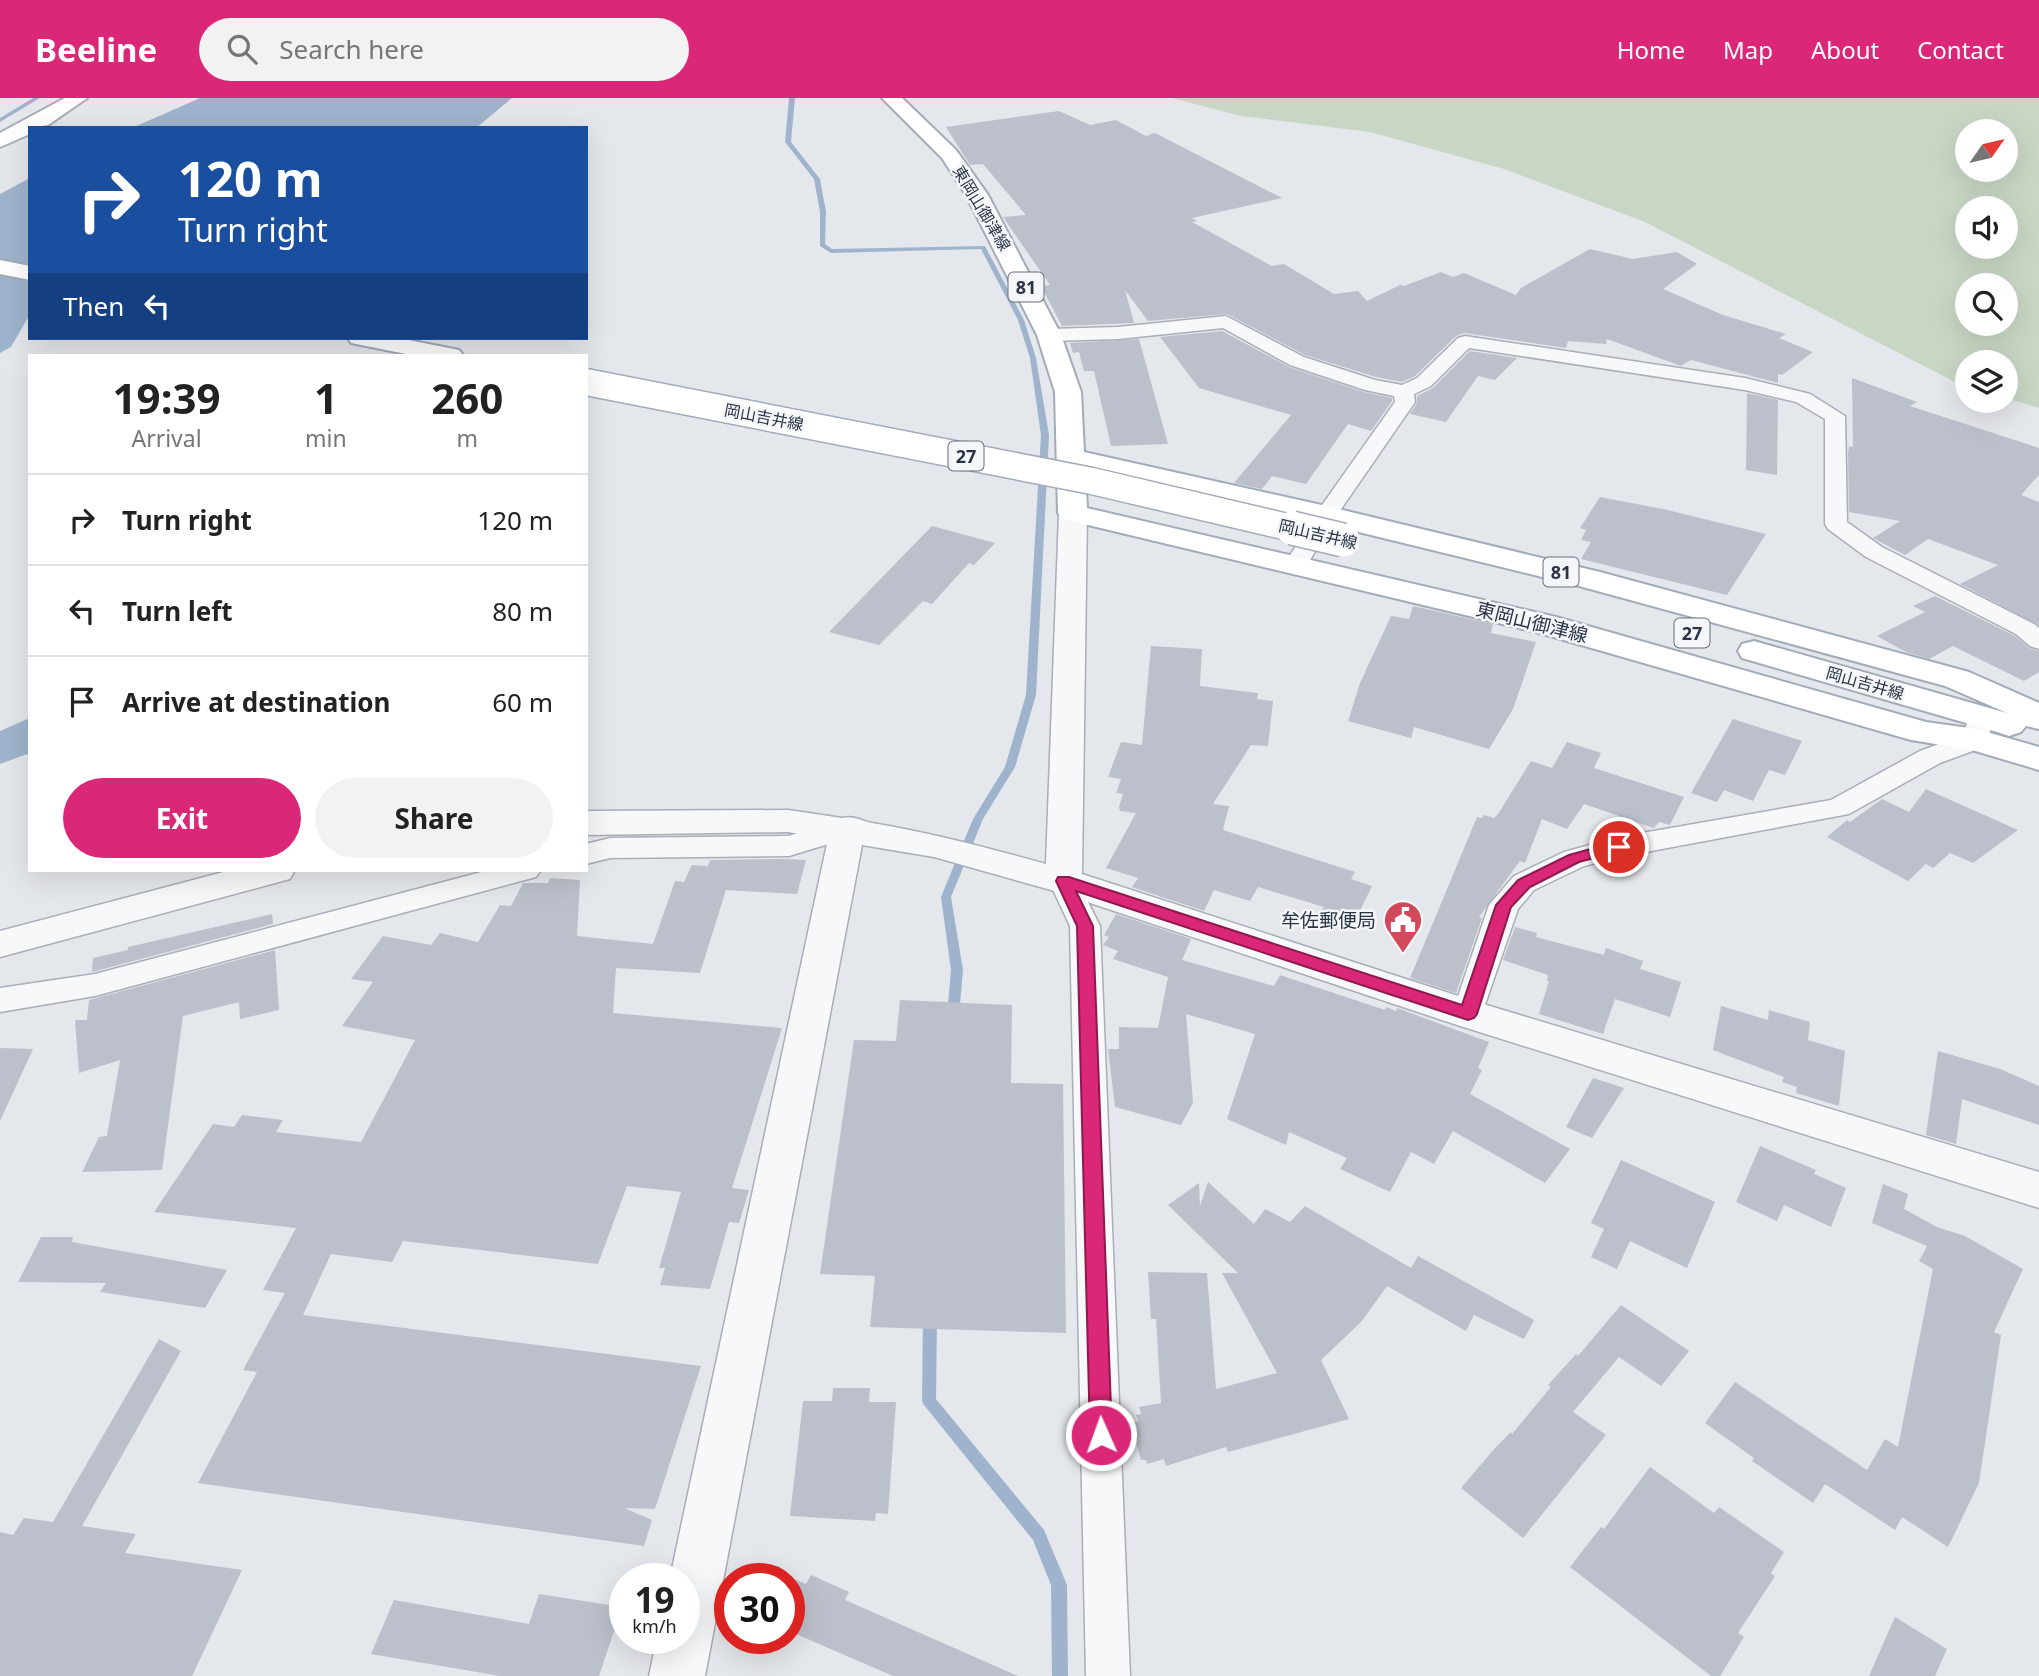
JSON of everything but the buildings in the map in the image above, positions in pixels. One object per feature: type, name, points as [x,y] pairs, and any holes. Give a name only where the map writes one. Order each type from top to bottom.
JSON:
[{"type":"main road","points":[[31,126],[78,98]]},
{"type":"main road","name":"東岡山御津線","points":[[891,98],[949,154],[977,195],[1049,335],[1068,393],[1073,513],[1545,624],[1923,732],[1977,728],[2039,759]]},
{"type":"main road","points":[[0,141],[28,127]]},
{"type":"main road","points":[[0,267],[28,273]]},
{"type":"main road","points":[[371,340],[445,354]]},
{"type":"main road","name":"岡山吉井線","points":[[588,382],[1335,528],[1977,728],[2039,734]]},
{"type":"main road","name":"81","points":[[1072,458],[1335,528],[1589,579],[1957,679],[2023,708],[2039,719]]},
{"type":"street","points":[[1049,335],[1118,334],[1226,323],[1297,361],[1372,386],[1404,391],[1424,382],[1465,342],[1745,384],[1803,398],[1835,416],[1836,524],[1874,552],[2025,629],[2039,641]]},
{"type":"street","points":[[1296,565],[1335,528],[1405,402],[1404,391]]},
{"type":"street","points":[[1073,513],[1064,881],[1085,926],[1108,1676]]},
{"type":"street","points":[[1468,1014],[1504,905],[1524,883],[1574,859],[1619,847],[1839,808],[1977,728]]},
{"type":"street","points":[[588,823],[788,821],[848,828],[935,845],[1064,881],[1468,1014],[2039,1190]]},
{"type":"street","points":[[588,854],[610,848],[789,846],[848,828]]},
{"type":"street","points":[[677,1676],[848,828]]},
{"type":"street","points":[[0,944],[270,872]]},
{"type":"street","points":[[0,1000],[95,985],[519,872]]},
{"type":"green space","points":[[1172,98],[2039,98],[2039,408],[2018,402],[2018,350],[1955,350],[1955,382],[1645,222],[1504,169],[1370,132],[1241,116]]},
{"type":"water","points":[[200,98],[512,98],[478,126],[137,126]]},
{"type":"water","points":[[28,179],[28,317],[11,347],[0,353],[0,194]]},
{"type":"water","points":[[28,719],[28,754],[0,764],[0,731]]},
{"type":"waterway","points":[[0,120],[37,98]]},
{"type":"waterway","points":[[792,98],[788,142],[817,179],[823,212],[822,245],[831,251],[983,247],[1021,320],[1033,358],[1045,435],[1031,695],[1010,767],[978,819],[946,897],[957,970],[953,1015]]},
{"type":"waterway","points":[[930,1317],[929,1401],[1039,1535],[1059,1585],[1060,1676]]},
{"type":"place","name":"牟佐郵便局","points":[[1403,954]]},
{"type":"route","points":[[1101,1435],[1085,926],[1064,881],[1468,1014],[1504,905],[1524,883],[1574,859],[1619,847]]}]
